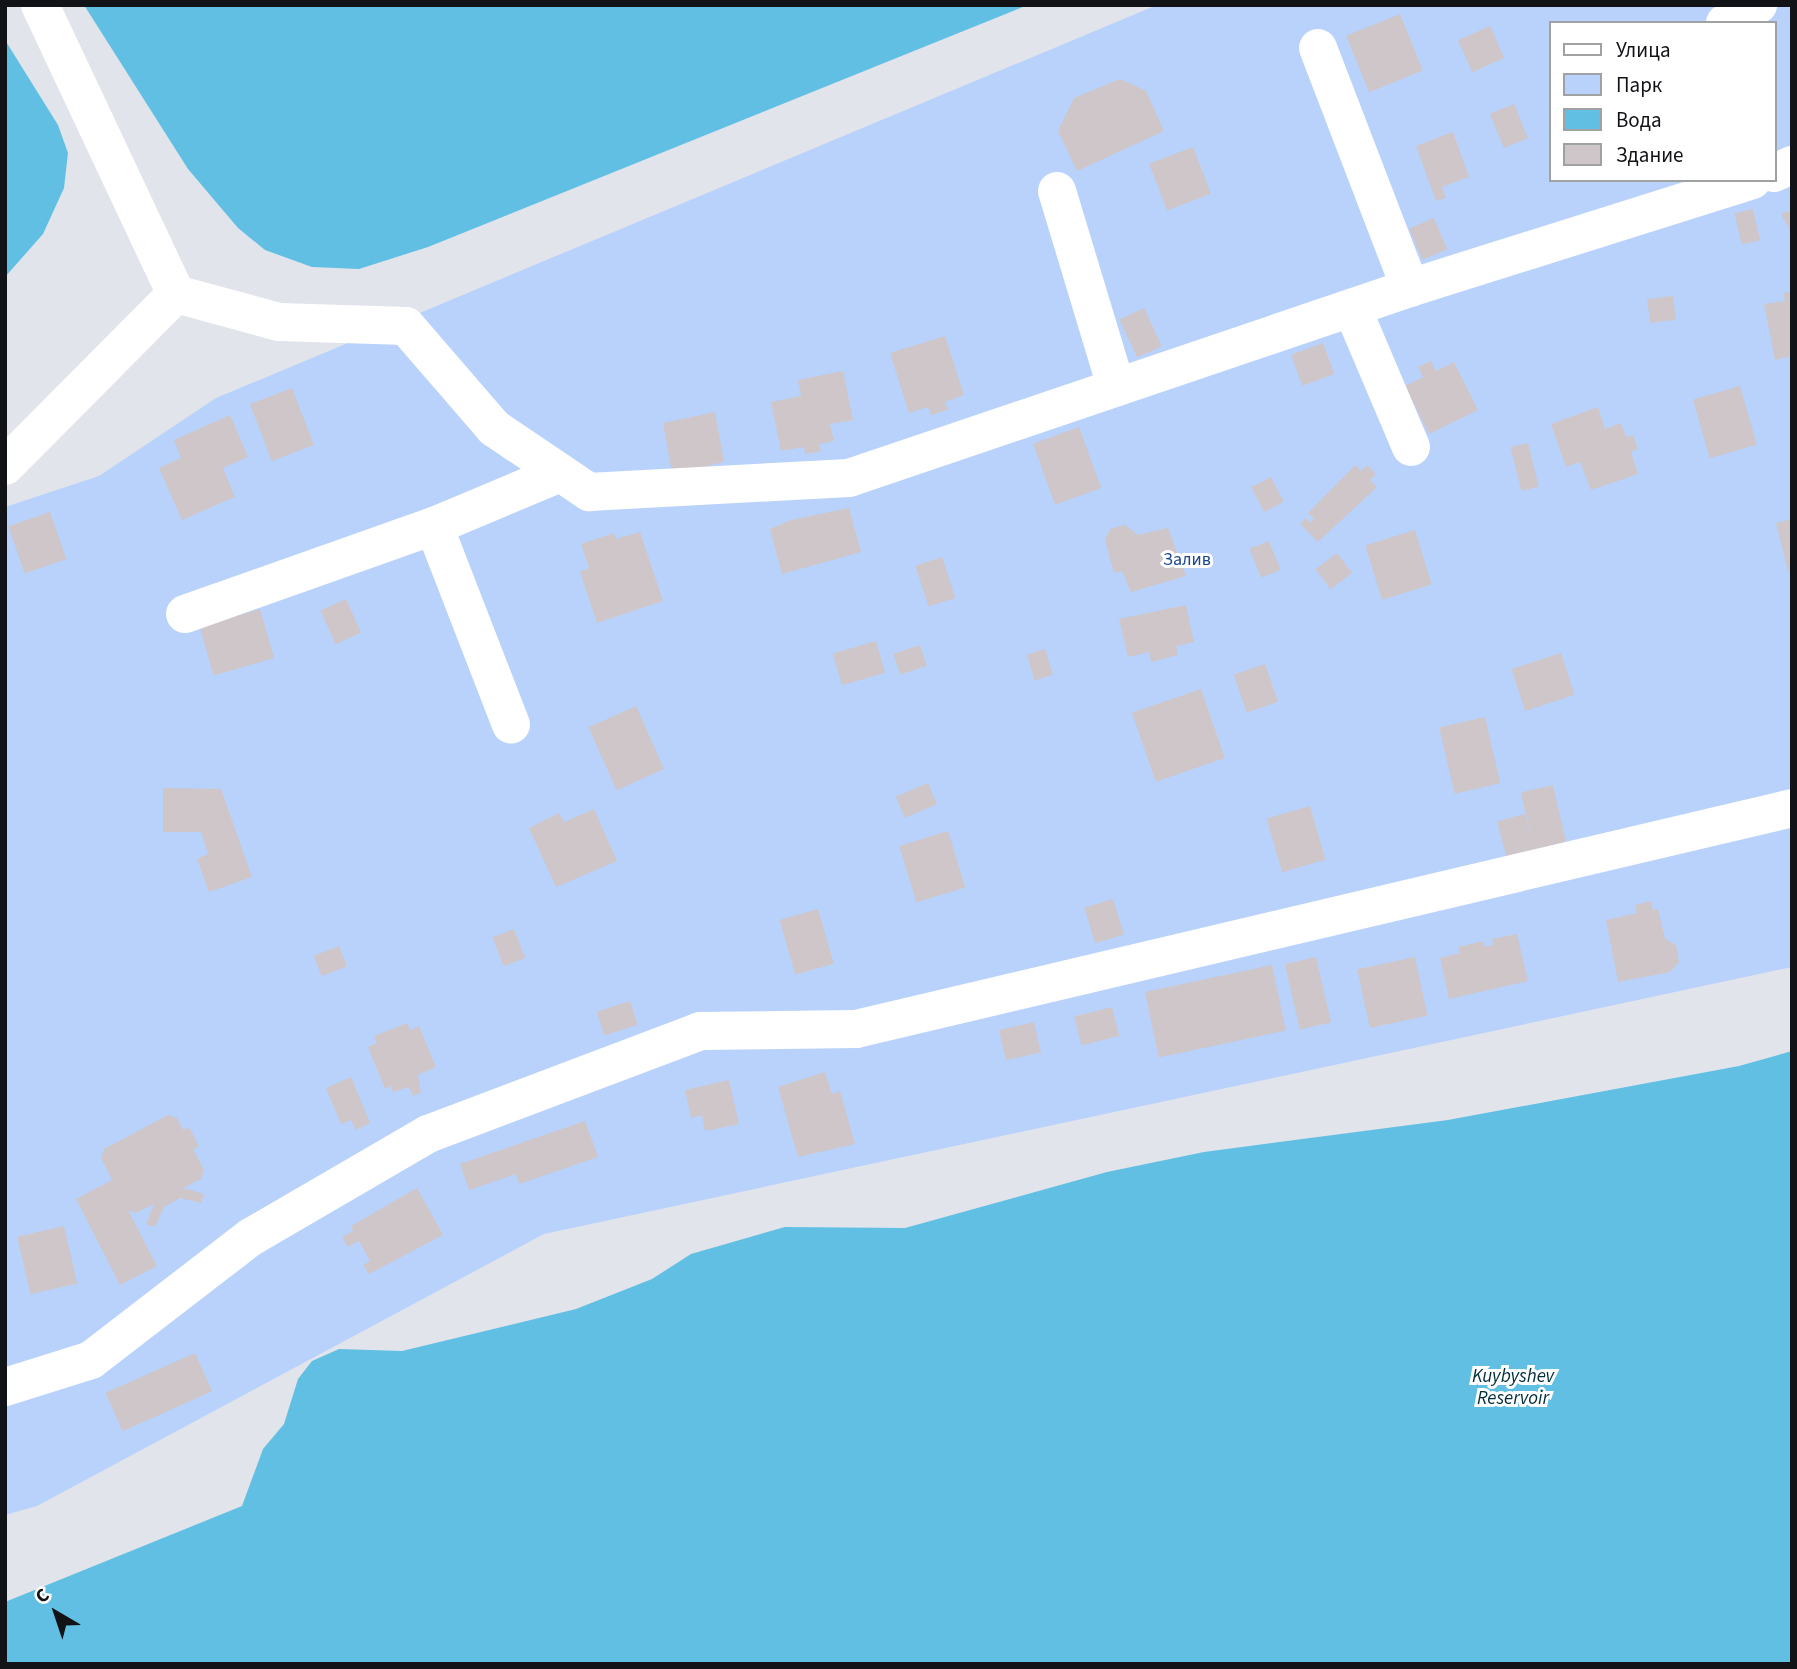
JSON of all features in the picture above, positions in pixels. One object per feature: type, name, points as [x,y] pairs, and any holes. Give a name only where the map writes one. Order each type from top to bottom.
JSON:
[{"type":"lane","points":[[40,5],[176,294],[279,322],[406,326],[494,428],[589,492],[849,478],[1409,288],[1746,182]]},
{"type":"lane","points":[[1729,21],[1758,5]]},
{"type":"lane","points":[[1318,48],[1409,288]]},
{"type":"lane","points":[[1776,172],[1792,165]]},
{"type":"lane","points":[[1057,191],[1116,387]]},
{"type":"lane","points":[[5,466],[176,294]]},
{"type":"lane","points":[[1352,308],[1411,447]]},
{"type":"lane","points":[[186,614],[434,526],[560,473]]},
{"type":"lane","points":[[434,526],[511,725]]},
{"type":"lane","points":[[5,1387],[90,1360],[251,1237],[428,1134],[700,1031],[856,1029],[1792,808]]},
{"type":"green space","name":"Залив","points":[[1157,5],[1792,5],[1792,967],[544,1234],[37,1506],[5,1515],[5,507],[99,476],[216,398]]},
{"type":"water","points":[[84,5],[1028,5],[428,247],[359,269],[312,267],[265,250],[238,228],[188,169]]},
{"type":"water","points":[[5,40],[58,125],[68,153],[64,188],[43,234],[5,277]]},
{"type":"water","name":"Kuybyshev Reservoir","points":[[1792,1051],[1792,1664],[5,1664],[5,1602],[242,1506],[263,1449],[284,1424],[298,1379],[312,1361],[339,1349],[402,1351],[576,1309],[652,1279],[691,1254],[785,1227],[905,1228],[1107,1172],[1204,1152],[1448,1120],[1739,1066]]},
{"type":"building","points":[[1400,14],[1423,71],[1369,92],[1346,36]]},
{"type":"building","points":[[1490,26],[1504,58],[1472,72],[1458,40]]},
{"type":"building","points":[[1120,79],[1146,91],[1164,131],[1077,171],[1058,131],[1074,98]]},
{"type":"building","points":[[1514,104],[1528,138],[1504,148],[1490,114]]},
{"type":"building","points":[[1453,132],[1469,177],[1442,187],[1446,198],[1436,201],[1416,146]]},
{"type":"building","points":[[1193,147],[1211,194],[1167,211],[1149,164]]},
{"type":"building","points":[[1753,209],[1760,240],[1742,244],[1734,213]]},
{"type":"building","points":[[1792,210],[1792,234],[1781,214]]},
{"type":"building","points":[[1434,218],[1447,249],[1422,260],[1409,229]]},
{"type":"building","points":[[1792,292],[1792,356],[1775,360],[1764,304],[1785,301],[1783,293]]},
{"type":"building","points":[[1673,296],[1676,320],[1650,323],[1647,299]]},
{"type":"building","points":[[1144,308],[1162,346],[1137,357],[1120,319]]},
{"type":"building","points":[[945,336],[964,395],[945,402],[948,410],[931,415],[928,407],[909,413],[890,353]]},
{"type":"building","points":[[1323,343],[1334,374],[1302,386],[1291,355]]},
{"type":"building","points":[[1431,361],[1436,371],[1454,362],[1478,410],[1429,434],[1405,386],[1423,377],[1418,367]]},
{"type":"building","points":[[843,371],[853,420],[830,424],[834,441],[819,444],[821,451],[805,454],[804,447],[781,451],[771,402],[801,396],[798,380]]},
{"type":"building","points":[[1740,386],[1757,445],[1710,458],[1693,400]]},
{"type":"building","points":[[292,388],[314,445],[272,461],[250,404]]},
{"type":"building","points":[[1598,407],[1605,429],[1621,423],[1626,437],[1633,435],[1638,449],[1631,452],[1638,474],[1591,490],[1580,462],[1566,467],[1551,424]]},
{"type":"building","points":[[715,412],[724,462],[710,465],[711,473],[672,472],[663,423]]},
{"type":"building","points":[[230,415],[248,457],[223,468],[235,497],[182,520],[159,468],[181,458],[174,440]]},
{"type":"building","points":[[1079,427],[1101,488],[1055,505],[1033,444]]},
{"type":"building","points":[[1528,443],[1539,487],[1521,491],[1511,447]]},
{"type":"building","points":[[1355,465],[1361,471],[1367,465],[1376,474],[1370,480],[1377,487],[1318,542],[1300,524],[1306,518],[1311,523],[1314,519],[1308,513]]},
{"type":"building","points":[[1271,477],[1284,502],[1264,512],[1251,487]]},
{"type":"building","points":[[849,508],[861,552],[782,574],[770,529],[791,520]]},
{"type":"building","points":[[50,512],[66,559],[25,574],[8,526]]},
{"type":"building","points":[[1792,519],[1792,570],[1788,571],[1776,523]]},
{"type":"building","points":[[1125,525],[1138,535],[1168,528],[1186,576],[1131,592],[1122,571],[1114,573],[1105,540],[1110,529]]},
{"type":"building","points":[[1415,530],[1432,585],[1382,600],[1365,545]]},
{"type":"building","points":[[640,532],[663,601],[597,623],[580,572],[589,568],[581,544],[614,533],[616,539]]},
{"type":"building","points":[[1269,541],[1281,570],[1261,578],[1250,549]]},
{"type":"building","points":[[1337,553],[1352,573],[1330,589],[1315,569]]},
{"type":"building","points":[[942,557],[955,598],[929,607],[915,566]]},
{"type":"building","points":[[346,599],[361,633],[335,644],[320,610]]},
{"type":"building","points":[[1186,605],[1194,642],[1176,646],[1178,655],[1151,662],[1149,652],[1128,657],[1119,619]]},
{"type":"building","points":[[260,609],[274,658],[213,675],[199,626]]},
{"type":"building","points":[[876,641],[885,673],[842,685],[833,653]]},
{"type":"building","points":[[920,645],[927,666],[900,675],[893,654]]},
{"type":"building","points":[[1045,649],[1053,675],[1035,680],[1027,655]]},
{"type":"building","points":[[1561,653],[1575,695],[1525,711],[1512,669]]},
{"type":"building","points":[[1265,664],[1278,702],[1247,713],[1234,675]]},
{"type":"building","points":[[1201,689],[1225,758],[1156,782],[1132,713]]},
{"type":"building","points":[[636,706],[664,769],[617,790],[588,727]]},
{"type":"building","points":[[1485,717],[1500,783],[1455,794],[1439,728]]},
{"type":"building","points":[[928,783],[937,804],[905,818],[896,797]]},
{"type":"building","points":[[1553,785],[1569,853],[1537,861],[1521,792]]},
{"type":"building","points":[[163,788],[221,789],[252,877],[209,892],[197,859],[208,854],[201,832],[163,832]]},
{"type":"building","points":[[1310,806],[1325,860],[1282,872],[1267,818]]},
{"type":"building","points":[[594,809],[617,861],[556,887],[529,828],[559,813],[564,822]]},
{"type":"building","points":[[1525,814],[1537,859],[1509,867],[1497,822]]},
{"type":"building","points":[[948,831],[965,887],[916,902],[899,846]]},
{"type":"building","points":[[1113,899],[1124,934],[1095,943],[1084,908]]},
{"type":"building","points":[[1651,901],[1653,910],[1658,909],[1665,939],[1676,945],[1679,962],[1670,972],[1618,982],[1606,920],[1637,913],[1635,905]]},
{"type":"building","points":[[818,909],[834,964],[795,975],[780,920]]},
{"type":"building","points":[[514,929],[525,958],[504,966],[493,937]]},
{"type":"building","points":[[1517,934],[1528,981],[1449,999],[1440,958],[1460,953],[1458,947],[1483,941],[1484,946],[1494,945],[1492,939]]},
{"type":"building","points":[[339,946],[347,967],[322,976],[314,956]]},
{"type":"building","points":[[1316,957],[1331,1022],[1300,1029],[1285,964]]},
{"type":"building","points":[[1415,957],[1427,1016],[1370,1028],[1357,969]]},
{"type":"building","points":[[1272,965],[1286,1031],[1159,1058],[1145,992]]},
{"type":"building","points":[[630,1001],[638,1025],[604,1036],[597,1012]]},
{"type":"building","points":[[1112,1007],[1119,1036],[1081,1046],[1074,1016]]},
{"type":"building","points":[[1034,1022],[1041,1052],[1006,1060],[999,1030]]},
{"type":"building","points":[[407,1023],[410,1030],[419,1026],[436,1067],[418,1075],[421,1093],[413,1096],[409,1087],[393,1092],[391,1086],[385,1089],[368,1047],[377,1043],[374,1036]]},
{"type":"building","points":[[825,1072],[832,1094],[840,1091],[855,1144],[798,1157],[778,1087]]},
{"type":"building","points":[[351,1077],[370,1123],[356,1130],[351,1120],[341,1124],[326,1088]]},
{"type":"building","points":[[729,1080],[739,1124],[705,1131],[702,1115],[691,1118],[685,1090]]},
{"type":"building","points":[[168,1115],[177,1118],[183,1130],[189,1127],[199,1146],[193,1149],[204,1170],[201,1179],[183,1188],[204,1194],[201,1203],[180,1198],[164,1207],[155,1227],[146,1224],[154,1204],[136,1213],[128,1210],[157,1266],[120,1285],[76,1199],[112,1180],[101,1158],[104,1149]]},
{"type":"building","points":[[585,1121],[598,1157],[519,1184],[516,1174],[469,1190],[460,1164]]},
{"type":"building","points":[[417,1188],[443,1235],[369,1274],[363,1265],[370,1261],[359,1241],[348,1247],[342,1237],[353,1231],[351,1226]]},
{"type":"building","points":[[64,1226],[77,1283],[31,1294],[17,1237]]},
{"type":"building","points":[[195,1353],[212,1391],[123,1431],[105,1393]]}]
